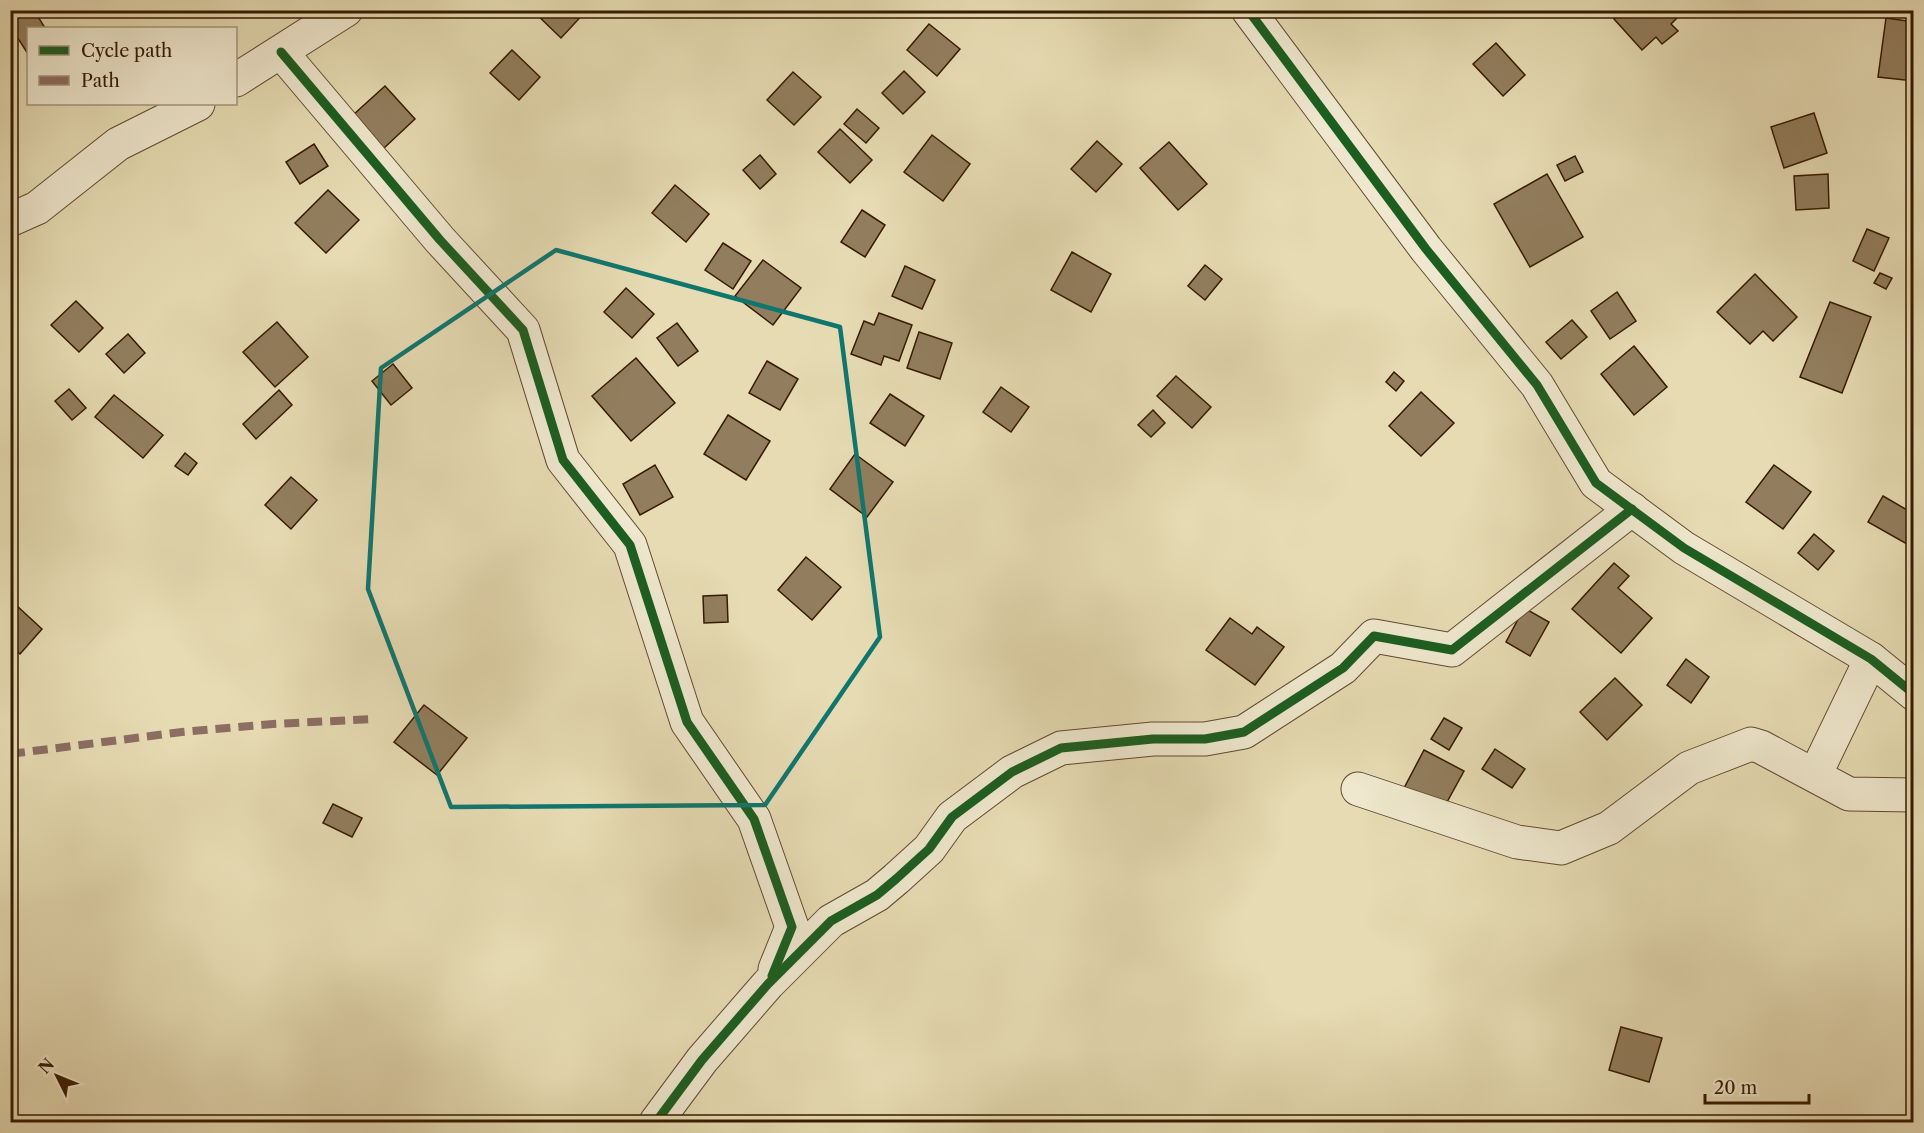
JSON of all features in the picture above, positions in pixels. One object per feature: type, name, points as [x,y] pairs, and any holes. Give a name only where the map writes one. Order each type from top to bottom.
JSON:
[{"type":"street","points":[[237,79],[346,10]]},
{"type":"street","points":[[1248,10],[1426,249],[1537,385],[1596,483],[1684,548],[1871,659],[1914,694]]},
{"type":"street","points":[[280,52],[440,240],[523,330],[563,460],[630,545],[687,722],[754,819],[792,927],[768,984]]},
{"type":"street","points":[[10,220],[38,208],[118,144],[196,105]]},
{"type":"street","points":[[656,1122],[702,1060],[768,984],[831,921],[877,895],[929,849],[952,817],[1012,772],[1061,748],[1153,739],[1205,738],[1244,732],[1343,668],[1374,636],[1452,650],[1632,509]]},
{"type":"street","points":[[1815,775],[1871,659]]},
{"type":"street","points":[[1358,789],[1518,842],[1562,848],[1609,828],[1689,768],[1751,744],[1761,747],[1849,794],[1914,795]]},
{"type":"highlighted area","points":[[556,250],[840,327],[880,637],[765,805],[451,807],[368,589],[381,368]]},
{"type":"building","points":[[29,10],[34,10],[44,27],[27,27],[27,52],[10,23]]},
{"type":"building","points":[[532,10],[587,10],[561,38]]},
{"type":"building","points":[[1623,10],[1685,10],[1671,24],[1678,31],[1662,44],[1656,37],[1642,50],[1614,19]]},
{"type":"building","points":[[1886,18],[1914,22],[1914,81],[1878,77]]},
{"type":"building","points":[[929,24],[960,49],[937,76],[907,50]]},
{"type":"building","points":[[1496,43],[1525,75],[1503,96],[1473,64]]},
{"type":"building","points":[[512,50],[540,77],[519,100],[490,73]]},
{"type":"building","points":[[904,71],[925,92],[903,114],[882,93]]},
{"type":"building","points":[[793,72],[821,97],[794,125],[767,100]]},
{"type":"building","points":[[385,86],[415,119],[383,149],[353,115]]},
{"type":"building","points":[[857,109],[879,128],[866,143],[844,124]]},
{"type":"building","points":[[1814,113],[1827,153],[1784,168],[1771,127]]},
{"type":"building","points":[[840,129],[872,160],[850,183],[818,152]]},
{"type":"building","points":[[932,135],[970,164],[943,201],[904,172]]},
{"type":"building","points":[[1097,141],[1122,164],[1096,192],[1071,169]]},
{"type":"building","points":[[1169,142],[1207,184],[1178,210],[1140,168]]},
{"type":"building","points":[[314,144],[328,166],[300,184],[286,162]]},
{"type":"building","points":[[760,155],[776,174],[760,189],[743,170]]},
{"type":"building","points":[[1575,156],[1583,172],[1565,181],[1557,165]]},
{"type":"building","points":[[1547,174],[1583,237],[1530,267],[1494,204]]},
{"type":"building","points":[[1828,174],[1829,208],[1796,210],[1794,176]]},
{"type":"building","points":[[675,185],[709,214],[686,242],[652,213]]},
{"type":"building","points":[[328,190],[359,220],[326,253],[295,223]]},
{"type":"building","points":[[862,210],[885,225],[865,257],[841,242]]},
{"type":"building","points":[[1867,229],[1889,238],[1874,271],[1853,261]]},
{"type":"building","points":[[723,243],[751,261],[733,289],[705,270]]},
{"type":"building","points":[[1072,252],[1111,274],[1091,312],[1051,290]]},
{"type":"building","points":[[763,260],[801,288],[773,325],[735,296]]},
{"type":"building","points":[[1205,265],[1222,279],[1205,300],[1188,286]]},
{"type":"building","points":[[905,266],[935,280],[922,309],[892,296]]},
{"type":"building","points":[[1880,273],[1892,278],[1886,289],[1874,283]]},
{"type":"building","points":[[1755,274],[1797,317],[1773,341],[1763,331],[1750,344],[1717,312]]},
{"type":"building","points":[[626,288],[654,314],[632,338],[604,312]]},
{"type":"building","points":[[1617,292],[1636,321],[1610,339],[1591,311]]},
{"type":"building","points":[[76,301],[103,328],[79,352],[51,325]]},
{"type":"building","points":[[1830,302],[1871,317],[1842,393],[1800,377]]},
{"type":"building","points":[[879,313],[912,325],[899,361],[884,356],[881,365],[851,354],[864,321],[874,325]]},
{"type":"building","points":[[1572,320],[1587,337],[1561,359],[1546,342]]},
{"type":"building","points":[[277,322],[308,357],[275,387],[243,352]]},
{"type":"building","points":[[677,323],[698,351],[678,366],[657,338]]},
{"type":"building","points":[[919,332],[952,343],[940,379],[907,368]]},
{"type":"building","points":[[128,334],[145,353],[124,373],[106,354]]},
{"type":"building","points":[[1634,346],[1667,387],[1634,415],[1601,374]]},
{"type":"building","points":[[636,358],[675,403],[631,441],[592,396]]},
{"type":"building","points":[[767,361],[798,379],[780,410],[749,393]]},
{"type":"building","points":[[393,364],[412,388],[391,405],[372,381]]},
{"type":"building","points":[[1394,372],[1404,381],[1396,391],[1386,382]]},
{"type":"building","points":[[1176,376],[1211,407],[1192,428],[1157,396]]},
{"type":"building","points":[[1001,387],[1029,407],[1011,432],[983,412]]},
{"type":"building","points":[[69,389],[86,408],[72,420],[55,401]]},
{"type":"building","points":[[279,390],[292,405],[256,439],[243,424]]},
{"type":"building","points":[[1421,392],[1454,423],[1421,456],[1389,426]]},
{"type":"building","points":[[890,394],[924,416],[905,446],[870,423]]},
{"type":"building","points":[[114,395],[163,435],[143,458],[95,417]]},
{"type":"building","points":[[1153,410],[1165,423],[1151,437],[1138,425]]},
{"type":"building","points":[[728,415],[770,441],[746,480],[704,454]]},
{"type":"building","points":[[185,453],[197,463],[188,475],[175,466]]},
{"type":"building","points":[[855,454],[893,482],[867,517],[830,489]]},
{"type":"building","points":[[655,465],[673,497],[640,515],[623,484]]},
{"type":"building","points":[[1774,465],[1811,492],[1783,529],[1746,502]]},
{"type":"building","points":[[291,477],[317,500],[291,529],[265,505]]},
{"type":"building","points":[[1883,496],[1914,514],[1914,548],[1868,522]]},
{"type":"building","points":[[1814,534],[1834,551],[1818,570],[1798,553]]},
{"type":"building","points":[[806,557],[841,587],[812,620],[778,590]]},
{"type":"building","points":[[1614,563],[1629,576],[1618,588],[1652,618],[1621,653],[1572,609]]},
{"type":"building","points":[[727,595],[728,622],[704,623],[703,596]]},
{"type":"building","points":[[16,605],[42,629],[20,654],[10,645],[10,611]]},
{"type":"building","points":[[1524,608],[1549,622],[1530,656],[1506,642]]},
{"type":"building","points":[[1230,618],[1252,634],[1257,627],[1284,647],[1255,685],[1206,650]]},
{"type":"building","points":[[1686,659],[1709,677],[1691,703],[1667,685]]},
{"type":"building","points":[[1615,678],[1642,705],[1607,740],[1580,712]]},
{"type":"building","points":[[424,705],[467,738],[437,775],[394,742]]},
{"type":"building","points":[[1444,718],[1462,728],[1449,750],[1431,739]]},
{"type":"building","points":[[1495,749],[1525,769],[1512,788],[1482,769]]},
{"type":"building","points":[[1424,750],[1464,771],[1441,813],[1402,792]]},
{"type":"building","points":[[333,804],[362,818],[352,837],[323,823]]},
{"type":"building","points":[[1621,1027],[1662,1038],[1649,1082],[1609,1070]]},
{"type":"marked path","points":[[10,754],[182,732],[273,724],[374,719]]},
{"type":"cycle path","points":[[1248,10],[1426,249],[1537,385],[1596,483],[1684,548],[1871,659],[1914,694]]},
{"type":"cycle path","points":[[281,52],[440,240],[523,330],[563,460],[630,545],[687,722],[754,819],[792,927],[772,976]]},
{"type":"cycle path","points":[[656,1122],[702,1060],[768,984],[831,921],[877,895],[929,849],[952,817],[1012,772],[1061,748],[1153,739],[1205,739],[1244,732],[1343,668],[1374,636],[1452,650],[1632,509]]}]
